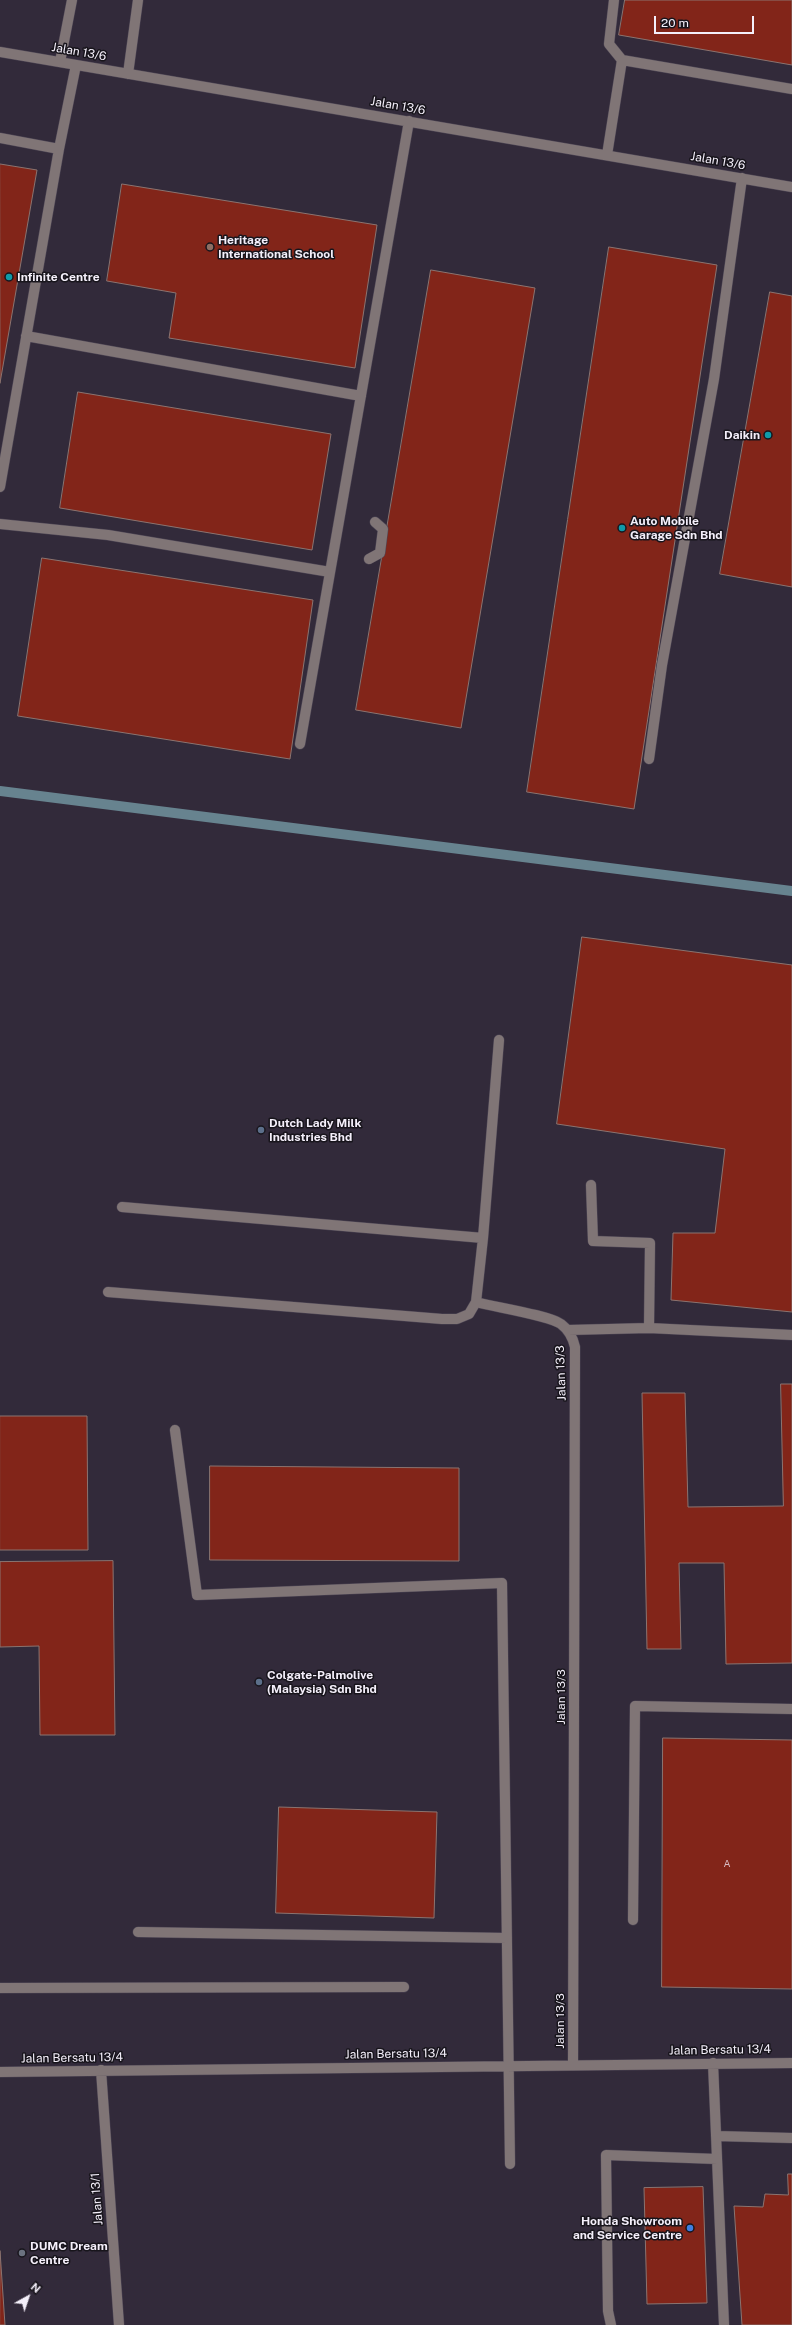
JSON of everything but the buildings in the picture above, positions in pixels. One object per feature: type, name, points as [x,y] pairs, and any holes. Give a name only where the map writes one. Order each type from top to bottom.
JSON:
[{"type":"street","points":[[60,62],[72,0]]},
{"type":"street","points":[[128,74],[138,0]]},
{"type":"street","points":[[614,0],[609,44],[622,60],[792,89]]},
{"type":"street","name":"Jalan 13/6","points":[[0,52],[792,187]]},
{"type":"street","points":[[607,155],[622,60]]},
{"type":"street","points":[[0,487],[59,150],[76,65]]},
{"type":"street","points":[[300,744],[409,121]]},
{"type":"street","points":[[0,138],[59,150]]},
{"type":"street","points":[[649,759],[662,665],[714,379],[742,178]]},
{"type":"street","points":[[26,336],[361,396]]},
{"type":"street","points":[[369,559],[380,553],[383,529],[375,522]]},
{"type":"street","points":[[0,524],[108,535],[330,572]]},
{"type":"street","points":[[108,1292],[442,1319],[465,1317],[473,1310],[476,1302],[483,1238],[499,1040]]},
{"type":"street","points":[[591,1185],[593,1241],[650,1243],[649,1328]]},
{"type":"street","points":[[122,1207],[483,1238]]},
{"type":"street","points":[[476,1302],[555,1321],[568,1330],[649,1328],[792,1335]]},
{"type":"street","name":"Jalan 13/3","points":[[568,1330],[576,1347],[573,2065]]},
{"type":"street","points":[[175,1430],[197,1595],[502,1582],[510,2164]]},
{"type":"street","points":[[633,1920],[635,1706],[792,1709]]},
{"type":"street","points":[[138,1932],[507,1938]]},
{"type":"street","points":[[0,1988],[404,1987]]},
{"type":"street","points":[[713,2063],[722,2325]]},
{"type":"street","name":"Jalan Bersatu 13/4","points":[[0,2072],[792,2063]]},
{"type":"street","name":"Jalan 13/1","points":[[101,2070],[119,2325]]},
{"type":"street","points":[[716,2136],[792,2138]]},
{"type":"street","points":[[611,2325],[608,2311],[606,2155],[717,2158]]},
{"type":"waterway","points":[[0,791],[792,891]]},
{"type":"place","name":"Heritage International School","points":[[210,247]]},
{"type":"place","name":"Infinite Centre","points":[[9,277]]},
{"type":"place","name":"Daikin","points":[[768,435]]},
{"type":"place","name":"Auto Mobile Garage Sdn Bhd","points":[[622,528]]},
{"type":"place","name":"Dutch Lady Milk Industries Bhd","points":[[261,1130]]},
{"type":"place","name":"Colgate-Palmolive (Malaysia) Sdn Bhd","points":[[259,1682]]},
{"type":"place","name":"Honda Showroom and Service Centre","points":[[690,2228]]},
{"type":"place","name":"DUMC Dream Centre","points":[[22,2253]]}]
